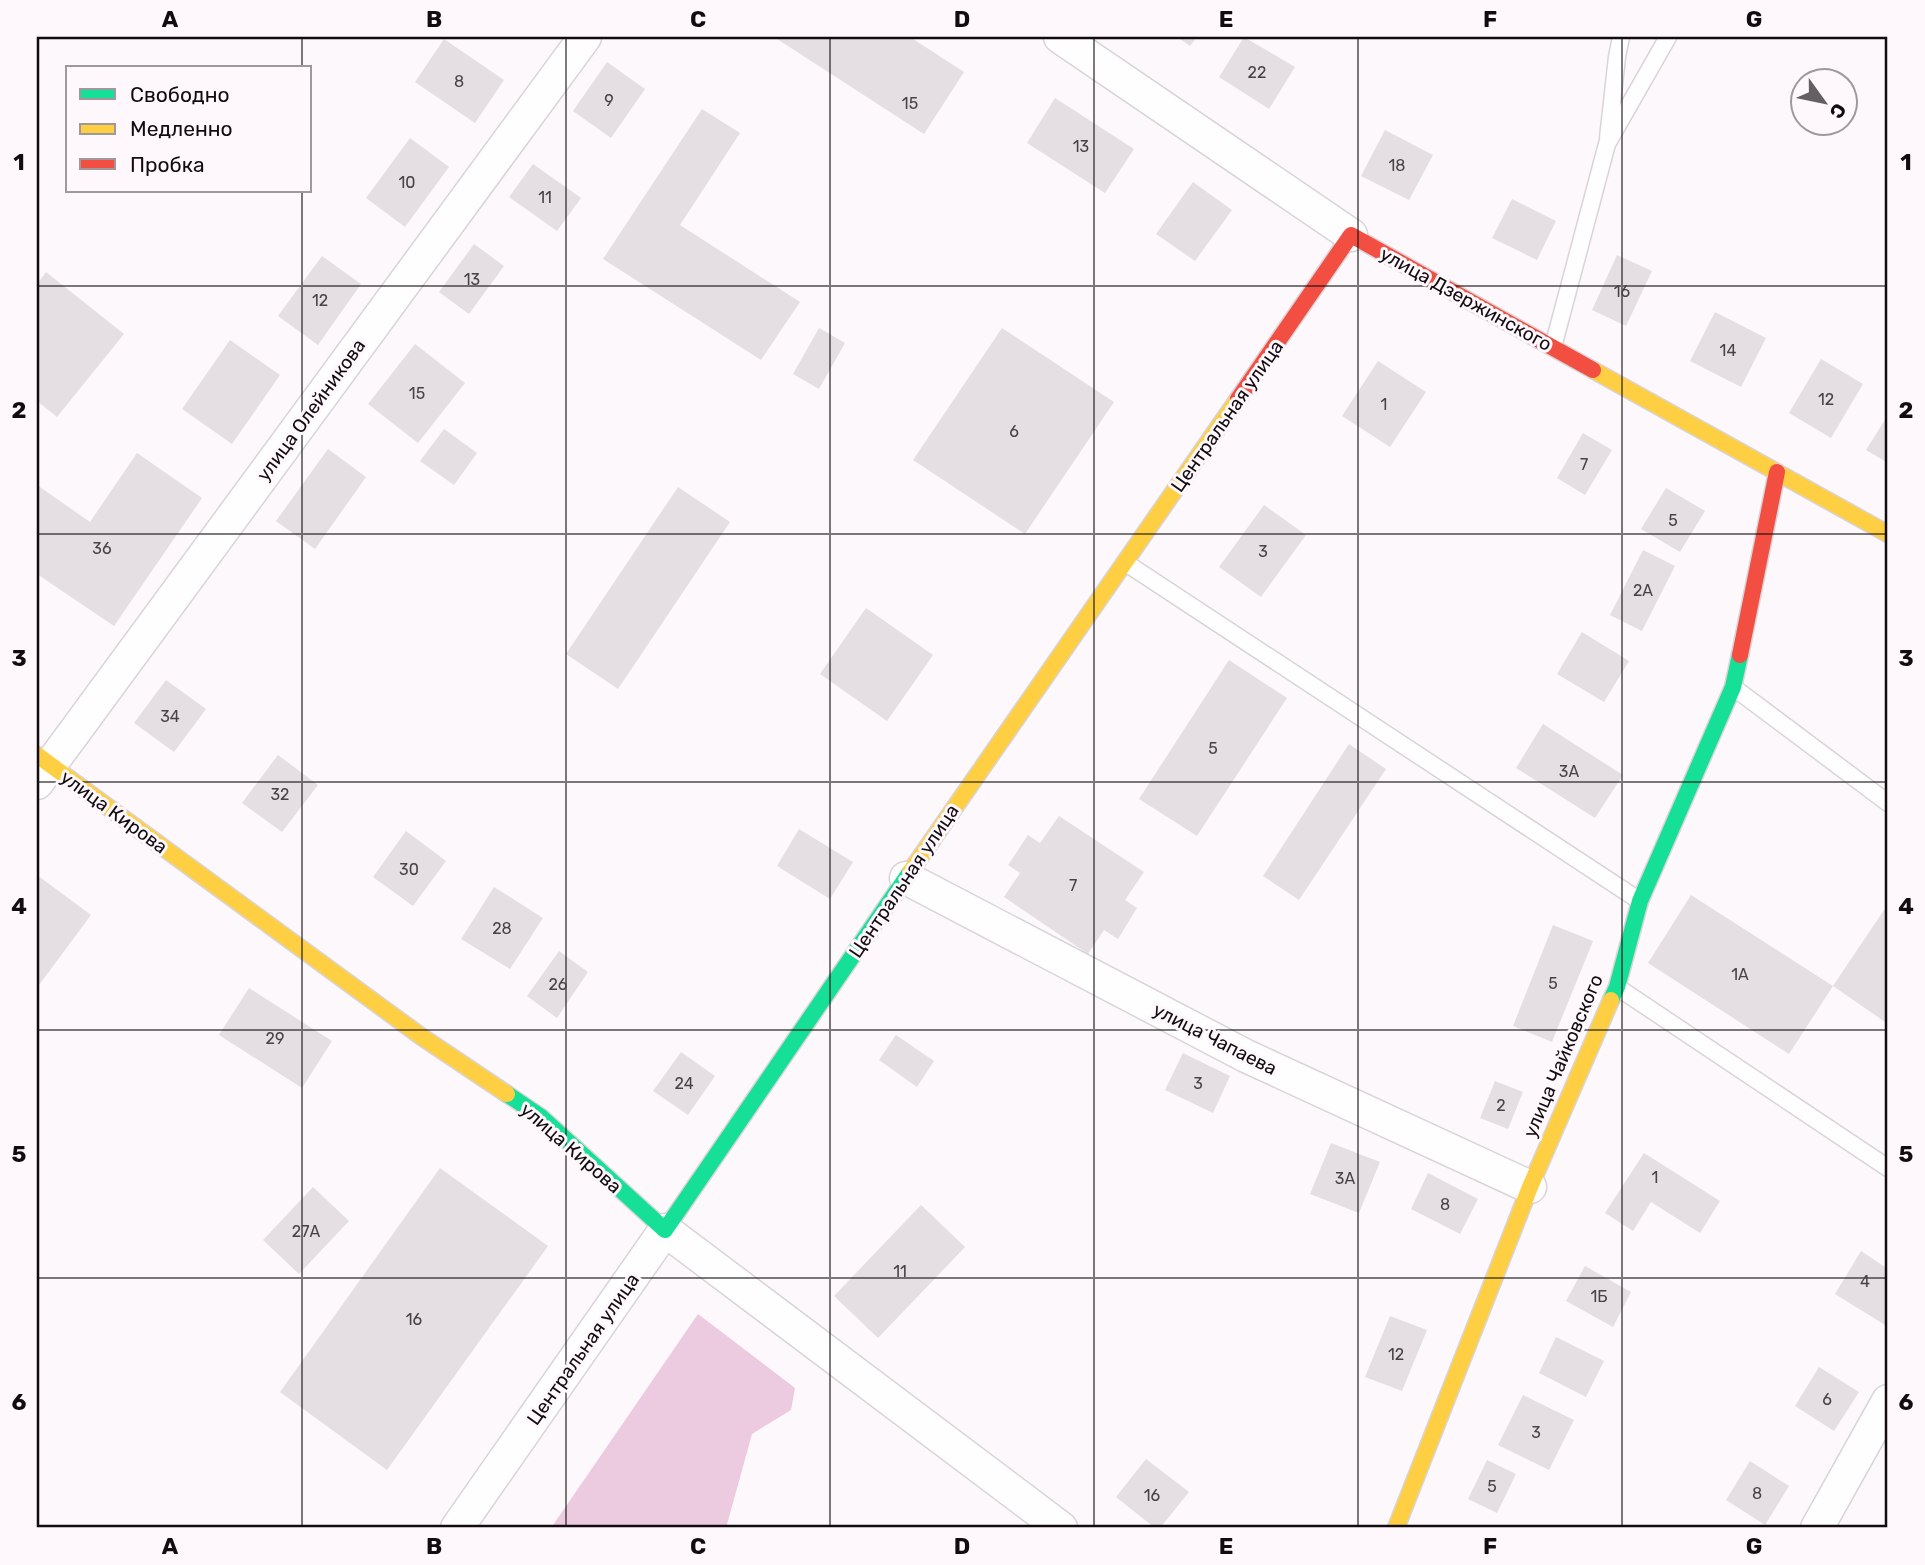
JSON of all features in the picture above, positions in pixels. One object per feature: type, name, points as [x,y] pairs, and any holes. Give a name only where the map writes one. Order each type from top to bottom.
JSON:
[{"type":"street","name":"улица Олейникова","points":[[41,768],[585,37]]},
{"type":"street","name":"улица Дзержинского","points":[[1060,37],[1351,235],[1888,534]]},
{"type":"street","name":"Центральная улица","points":[[457,1528],[1351,235]]},
{"type":"street","name":"улица Чайковского","points":[[1396,1528],[1530,1186],[1617,988],[1640,901],[1733,687],[1777,472]]},
{"type":"street","name":"улица Кирова","points":[[41,768],[422,1037],[541,1117],[665,1230],[1060,1528]]},
{"type":"street","name":"улица Чапаева","points":[[906,878],[1246,1056],[1530,1186]]},
{"type":"street","points":[[1817,1528],[1888,1401]]},
{"type":"lane","points":[[1553,348],[1608,144],[1621,37]]},
{"type":"lane","points":[[1608,144],[1668,37]]},
{"type":"lane","points":[[1126,563],[1640,901]]},
{"type":"lane","points":[[1733,687],[1888,803]]},
{"type":"lane","points":[[1617,988],[1888,1168]]},
{"type":"shaded area","points":[[698,1314],[795,1388],[791,1410],[752,1434],[726,1528],[551,1528]]},
{"type":"building","points":[[774,37],[910,37],[964,72],[924,134]]},
{"type":"building","points":[[1177,37],[1197,37],[1190,46]]},
{"type":"building","points":[[1244,37],[1295,67],[1269,109],[1219,77]]},
{"type":"building","points":[[444,39],[504,80],[475,123],[415,82]]},
{"type":"building","points":[[607,62],[645,89],[611,138],[573,111]]},
{"type":"building","points":[[1055,98],[1134,149],[1105,193],[1027,143]]},
{"type":"building","points":[[702,109],[740,133],[680,225],[800,302],[761,360],[603,259]]},
{"type":"building","points":[[1385,130],[1433,155],[1409,200],[1361,176]]},
{"type":"building","points":[[410,138],[449,167],[405,227],[366,198]]},
{"type":"building","points":[[533,164],[581,198],[557,231],[509,197]]},
{"type":"building","points":[[1193,182],[1232,210],[1195,261],[1156,234]]},
{"type":"building","points":[[1512,199],[1556,221],[1537,260],[1492,238]]},
{"type":"building","points":[[474,244],[504,266],[469,314],[439,292]]},
{"type":"building","points":[[1617,255],[1652,271],[1626,326],[1592,310]]},
{"type":"building","points":[[322,256],[361,284],[318,345],[278,316]]},
{"type":"building","points":[[46,272],[124,334],[57,417],[37,401],[37,284]]},
{"type":"building","points":[[1715,312],[1766,338],[1741,387],[1690,361]]},
{"type":"building","points":[[819,328],[845,343],[819,389],[793,374]]},
{"type":"building","points":[[1002,328],[1114,402],[1025,534],[913,460]]},
{"type":"building","points":[[230,340],[280,375],[232,444],[182,409]]},
{"type":"building","points":[[415,344],[465,383],[418,443],[368,404]]},
{"type":"building","points":[[1821,359],[1863,384],[1831,438],[1789,413]]},
{"type":"building","points":[[1378,361],[1426,392],[1390,447],[1342,416]]},
{"type":"building","points":[[1888,415],[1888,463],[1866,450]]},
{"type":"building","points":[[444,429],[477,453],[454,485],[420,461]]},
{"type":"building","points":[[1583,433],[1612,450],[1585,495],[1557,478]]},
{"type":"building","points":[[328,449],[366,477],[315,549],[276,521]]},
{"type":"building","points":[[137,453],[202,498],[114,626],[37,574],[37,485],[90,522]]},
{"type":"building","points":[[678,487],[730,522],[618,689],[566,654]]},
{"type":"building","points":[[1666,488],[1705,511],[1680,552],[1641,529]]},
{"type":"building","points":[[1264,505],[1306,535],[1261,597],[1219,567]]},
{"type":"building","points":[[1643,550],[1675,566],[1642,631],[1610,615]]},
{"type":"building","points":[[866,608],[933,655],[887,721],[820,674]]},
{"type":"building","points":[[1582,632],[1629,661],[1604,702],[1557,674]]},
{"type":"building","points":[[1229,660],[1287,698],[1197,836],[1139,799]]},
{"type":"building","points":[[166,680],[206,709],[174,752],[134,723]]},
{"type":"building","points":[[1543,724],[1623,775],[1595,818],[1516,768]]},
{"type":"building","points":[[1349,744],[1386,769],[1299,900],[1263,876]]},
{"type":"building","points":[[278,755],[318,785],[282,832],[242,803]]},
{"type":"building","points":[[1059,816],[1144,872],[1125,900],[1137,908],[1118,939],[1104,930],[1088,954],[1004,897],[1020,873],[1008,865],[1028,835],[1040,843]]},
{"type":"building","points":[[799,829],[853,862],[830,899],[777,866]]},
{"type":"building","points":[[406,831],[446,861],[413,906],[373,877]]},
{"type":"building","points":[[37,875],[91,915],[39,985],[37,983]]},
{"type":"building","points":[[494,887],[543,918],[510,969],[461,939]]},
{"type":"building","points":[[1691,895],[1833,986],[1789,1054],[1648,963]]},
{"type":"building","points":[[1888,904],[1888,1024],[1833,986]]},
{"type":"building","points":[[1553,925],[1593,941],[1552,1042],[1513,1026]]},
{"type":"building","points":[[559,951],[588,972],[557,1018],[527,996]]},
{"type":"building","points":[[249,988],[332,1041],[302,1088],[219,1035]]},
{"type":"building","points":[[896,1035],[934,1061],[917,1087],[879,1060]]},
{"type":"building","points":[[681,1052],[715,1076],[688,1115],[653,1091]]},
{"type":"building","points":[[1183,1053],[1230,1076],[1213,1113],[1165,1090]]},
{"type":"building","points":[[1495,1081],[1523,1092],[1508,1129],[1480,1118]]},
{"type":"building","points":[[1331,1143],[1380,1162],[1359,1213],[1310,1194]]},
{"type":"building","points":[[1644,1153],[1720,1201],[1700,1233],[1651,1202],[1633,1231],[1605,1213]]},
{"type":"building","points":[[440,1168],[548,1246],[387,1470],[280,1392]]},
{"type":"building","points":[[1428,1173],[1478,1199],[1460,1234],[1411,1209]]},
{"type":"building","points":[[313,1187],[349,1221],[299,1274],[263,1240]]},
{"type":"building","points":[[921,1205],[965,1247],[878,1338],[834,1296]]},
{"type":"building","points":[[1861,1251],[1888,1269],[1888,1320],[1885,1325],[1835,1294]]},
{"type":"building","points":[[1585,1266],[1631,1292],[1613,1327],[1566,1301]]},
{"type":"building","points":[[1390,1316],[1427,1330],[1402,1391],[1365,1377]]},
{"type":"building","points":[[1556,1337],[1604,1361],[1586,1397],[1539,1373]]},
{"type":"building","points":[[1819,1367],[1859,1392],[1834,1431],[1795,1406]]},
{"type":"building","points":[[1523,1395],[1574,1420],[1549,1470],[1498,1445]]},
{"type":"building","points":[[1146,1459],[1189,1492],[1160,1528],[1155,1528],[1116,1497]]},
{"type":"building","points":[[1487,1460],[1516,1474],[1497,1513],[1468,1499]]},
{"type":"building","points":[[1750,1461],[1789,1486],[1765,1525],[1726,1500]]},
{"type":"traffic: fast","points":[[1611,1000],[1617,987],[1640,901],[1733,687],[1740,655]]},
{"type":"traffic: fast","points":[[507,1094],[541,1117],[665,1230],[910,872]]},
{"type":"traffic: slow","points":[[1593,370],[1888,534]]},
{"type":"traffic: slow","points":[[910,872],[1238,399]]},
{"type":"traffic: slow","points":[[37,755],[422,1037],[507,1094]]},
{"type":"traffic: slow","points":[[1396,1528],[1530,1187],[1611,1000]]},
{"type":"traffic: jam","points":[[1238,399],[1351,235],[1593,370]]},
{"type":"traffic: jam","points":[[1740,655],[1777,472]]}]
